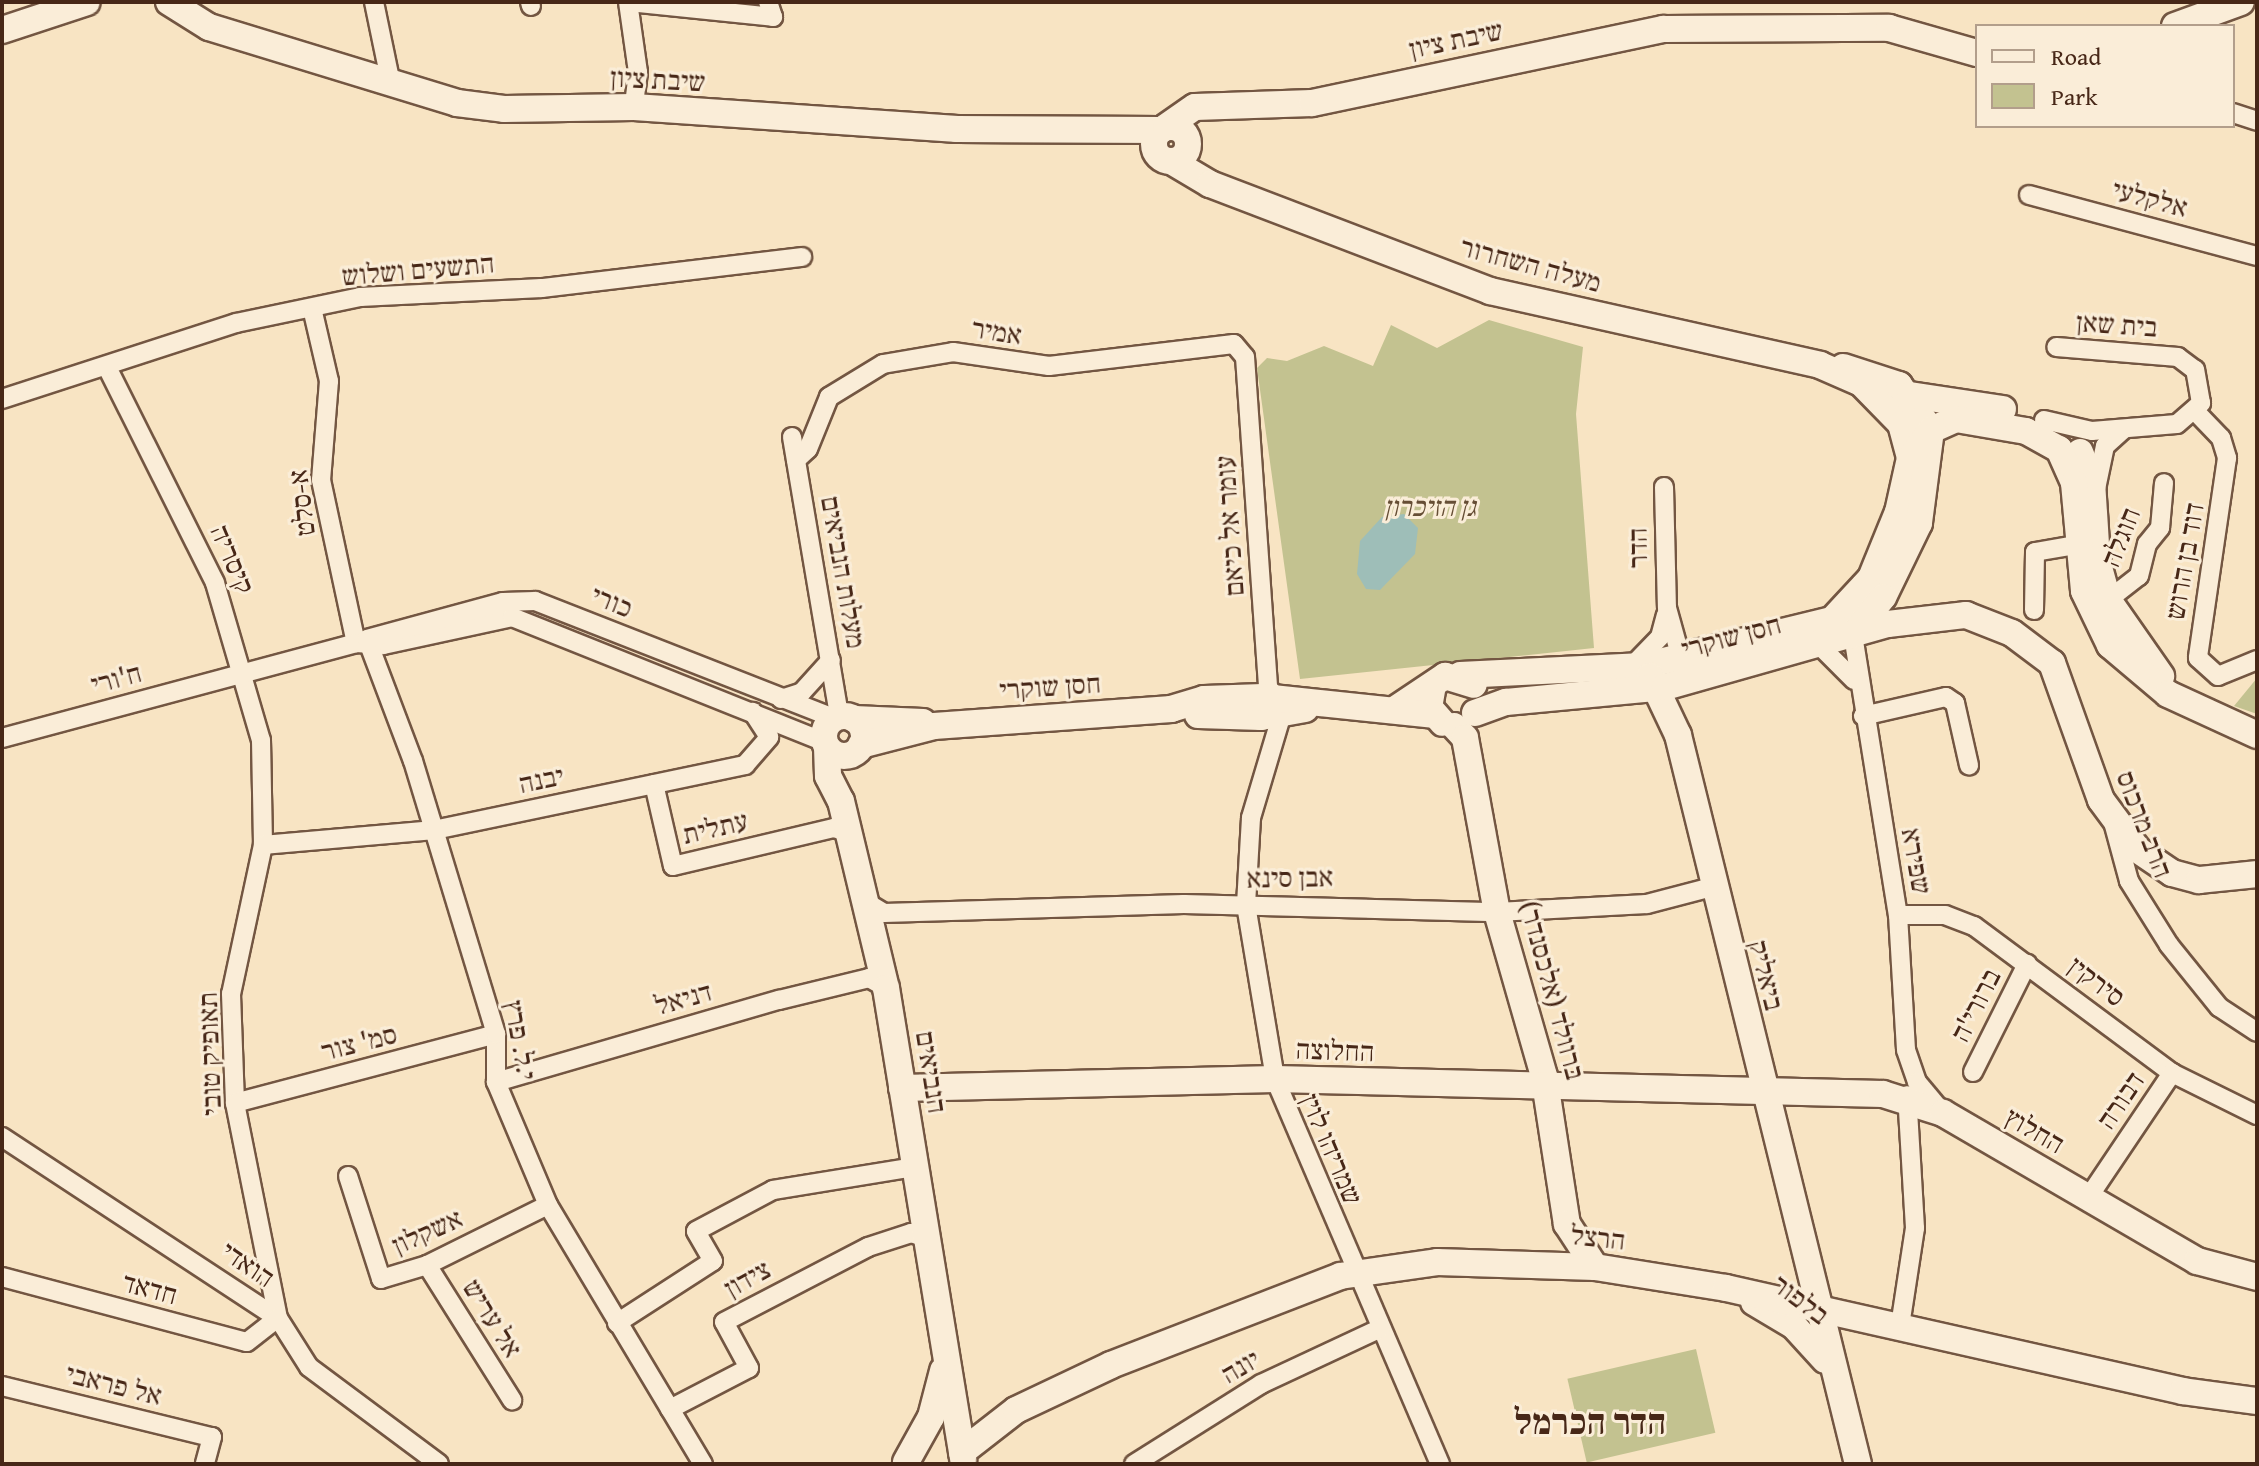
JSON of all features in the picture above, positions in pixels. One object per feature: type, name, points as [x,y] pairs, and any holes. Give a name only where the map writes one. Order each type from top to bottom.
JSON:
[{"type":"street","points":[[2,30],[87,2]]},
{"type":"street","name":"שיבת ציון","points":[[169,2],[209,27],[390,79],[457,103],[504,109],[634,107],[1175,140],[1186,109],[1312,103],[1663,29],[1889,28],[1975,52]]},
{"type":"street","points":[[374,2],[390,79]]},
{"type":"street","points":[[634,107],[638,72],[628,2],[771,9]]},
{"type":"street","points":[[2180,24],[2241,2]]},
{"type":"street","points":[[2235,114],[2257,121]]},
{"type":"street","name":"מעלה השחרור","points":[[1175,140],[1236,193],[1490,291],[1820,365],[1879,374],[1910,395],[1931,430]]},
{"type":"street","name":"אלקלעי","points":[[2029,195],[2257,256]]},
{"type":"street","name":"התשעים ושלוש","points":[[2,399],[236,323],[360,297],[542,288],[802,257]]},
{"type":"street","name":"א-סלט","points":[[312,308],[329,381],[321,480],[361,642]]},
{"type":"street","name":"אמיר","points":[[796,460],[808,449],[821,409],[837,388],[870,368],[953,352],[1049,366],[1224,343],[1239,348]]},
{"type":"street","name":"בית שאן","points":[[2056,347],[2188,361],[2200,382],[2196,412]]},
{"type":"street","name":"עומר אל כיאם","points":[[1239,348],[1268,688],[1281,714]]},
{"type":"street","name":"מעלה השחרור","points":[[1820,365],[1886,403],[1906,434],[1910,458]]},
{"type":"street","name":"קיסריה","points":[[107,367],[215,583],[244,671],[261,740],[262,787]]},
{"type":"street","points":[[1910,395],[2044,420],[2085,431],[2177,424],[2196,412]]},
{"type":"street","name":"דוד בן הרוש","points":[[2196,412],[2221,438],[2227,458],[2198,658],[2218,676],[2257,660]]},
{"type":"street","points":[[1849,624],[1880,560],[1910,458],[1931,430],[1956,419],[1986,422],[2059,449],[2074,483],[2076,545],[2084,591],[2110,645],[2194,710],[2257,735]]},
{"type":"street","points":[[2044,420],[2079,450],[2095,503]]},
{"type":"street","points":[[2127,427],[2105,446],[2095,503],[2097,560],[2108,600],[2139,650],[2194,710]]},
{"type":"street","points":[[1849,624],[1883,597],[1919,523],[1931,430]]},
{"type":"street","name":"מעלות הנביאים","points":[[792,437],[831,660],[836,728]]},
{"type":"street","name":"חוגלה","points":[[2108,600],[2139,576],[2147,544],[2160,528],[2164,483]]},
{"type":"street","name":"הדר","points":[[1637,666],[1660,637],[1667,608],[1664,487]]},
{"type":"street","points":[[2034,610],[2035,552],[2076,545]]},
{"type":"street","name":"כורי","points":[[361,642],[370,634],[535,601],[781,699],[836,728]]},
{"type":"street","name":"הדר","points":[[1667,608],[1687,669]]},
{"type":"street","name":"חסן שוקרי","points":[[836,728],[934,726],[1171,709],[1281,714],[1397,708],[1454,718],[1506,702],[1658,688],[1687,669],[1849,624],[1949,614],[2000,627]]},
{"type":"street","name":"כורי","points":[[244,671],[361,642],[383,645],[526,617],[741,704],[836,728]]},
{"type":"street","name":"חסן שוקרי","points":[[1433,685],[1460,675],[1637,666],[1687,669],[1820,646],[1849,624]]},
{"type":"street","name":"שפירא","points":[[1849,624],[1856,683],[1898,915],[1906,1050],[1917,1082],[1943,1113]]},
{"type":"street","name":"הרב מרכוס","points":[[2000,627],[2042,653],[2061,677],[2113,822],[2129,881],[2169,945],[2219,1007],[2257,1032]]},
{"type":"street","name":"י.ל. פרץ","points":[[361,642],[434,830],[496,1034],[496,1082],[548,1205],[703,1464]]},
{"type":"street","points":[[1820,646],[1856,683]]},
{"type":"street","points":[[781,699],[802,692],[831,660]]},
{"type":"street","name":"ביאליק","points":[[1637,666],[1658,688],[1678,735],[1814,1307]]},
{"type":"street","points":[[1678,735],[1687,669]]},
{"type":"street","name":"ח'ורי","points":[[2,738],[244,671]]},
{"type":"street","name":"ברוולד (אלכסנדר)","points":[[1460,675],[1477,690],[1454,718],[1465,738],[1497,912],[1547,1090],[1567,1224],[1595,1267]]},
{"type":"street","points":[[1397,708],[1433,685],[1454,718]]},
{"type":"street","points":[[1863,716],[1946,697],[1955,703],[1969,765]]},
{"type":"street","name":"יבנה","points":[[263,845],[434,830],[654,784],[759,756],[767,727],[741,704]]},
{"type":"street","name":"שמריהו לוין","points":[[1281,714],[1251,818],[1246,905],[1275,1079],[1353,1272],[1440,1464]]},
{"type":"street","name":"חסן שוקרי","points":[[857,749],[934,726]]},
{"type":"street","points":[[836,728],[857,749]]},
{"type":"street","name":"הנביאים","points":[[836,728],[830,786],[841,801],[869,904],[886,988],[963,1458]]},
{"type":"street","name":"הנביאים","points":[[841,801],[857,749]]},
{"type":"street","name":"עתלית","points":[[654,784],[673,866],[834,828],[849,833]]},
{"type":"street","name":"תאופיק טובי","points":[[262,787],[263,845],[231,994],[235,1103],[278,1318]]},
{"type":"street","points":[[2113,822],[2172,873],[2214,881],[2257,874]]},
{"type":"street","name":"אבן סינא","points":[[869,904],[884,913],[1246,905],[1497,912],[1647,904],[1712,887]]},
{"type":"street","name":"סירקין","points":[[1898,915],[1960,919],[2027,964],[2172,1073],[2257,1115]]},
{"type":"street","name":"ברורי'ה","points":[[1973,1072],[2027,964]]},
{"type":"street","name":"דניאל","points":[[496,1082],[779,1000],[869,978],[886,988]]},
{"type":"street","name":"סמ' צור","points":[[235,1103],[496,1034]]},
{"type":"street","name":"שפירא","points":[[1899,1094],[1897,1080],[1906,1050]]},
{"type":"street","name":"דבורה","points":[[2088,1198],[2172,1073]]},
{"type":"street","name":"החלוצה","points":[[902,1088],[1275,1079],[1766,1096]]},
{"type":"street","points":[[1899,1094],[1915,1228],[1900,1326]]},
{"type":"street","name":"החלוץ","points":[[1766,1096],[1899,1094],[1943,1113],[2197,1261],[2257,1277]]},
{"type":"street","name":"הואדי","points":[[2,1137],[278,1318],[309,1367],[439,1464]]},
{"type":"street","points":[[617,1323],[713,1261],[696,1231],[773,1190],[915,1167]]},
{"type":"street","name":"אשקלון","points":[[348,1176],[381,1279],[427,1265],[548,1205]]},
{"type":"street","name":"צידון","points":[[670,1409],[749,1368],[724,1322],[868,1247],[911,1233],[926,1238]]},
{"type":"street","name":"הרצל","points":[[963,1458],[1016,1410],[1111,1365],[1353,1272],[1437,1262],[1595,1267],[1726,1288],[2257,1401]]},
{"type":"street","name":"אל עריש","points":[[427,1265],[512,1400]]},
{"type":"street","name":"חדאד","points":[[2,1277],[247,1342],[278,1318]]},
{"type":"street","name":"בלפור","points":[[1726,1288],[1794,1326],[1832,1370]]},
{"type":"street","name":"בלפור","points":[[1814,1307],[1858,1464]]},
{"type":"street","name":"יונה","points":[[1134,1464],[1261,1384],[1381,1328]]},
{"type":"street","name":"הנביאים","points":[[908,1463],[931,1417],[946,1356]]},
{"type":"street","name":"אל פראבי","points":[[2,1386],[212,1437],[205,1464]]},
{"type":"green space","name":"גן הזיכרון","points":[[1489,320],[1583,347],[1576,414],[1594,648],[1300,679],[1257,368],[1267,358],[1287,361],[1324,346],[1373,366],[1391,325],[1437,348]]},
{"type":"green space","points":[[2257,678],[2257,714],[2234,706]]},
{"type":"green space","points":[[1696,1349],[1715,1433],[1587,1462],[1567,1379]]},
{"type":"water","points":[[1404,514],[1418,528],[1415,554],[1380,590],[1366,589],[1357,574],[1360,541],[1382,517]]},
{"type":"district","name":"הדר הכרמל","points":[[1590,1421]]}]
